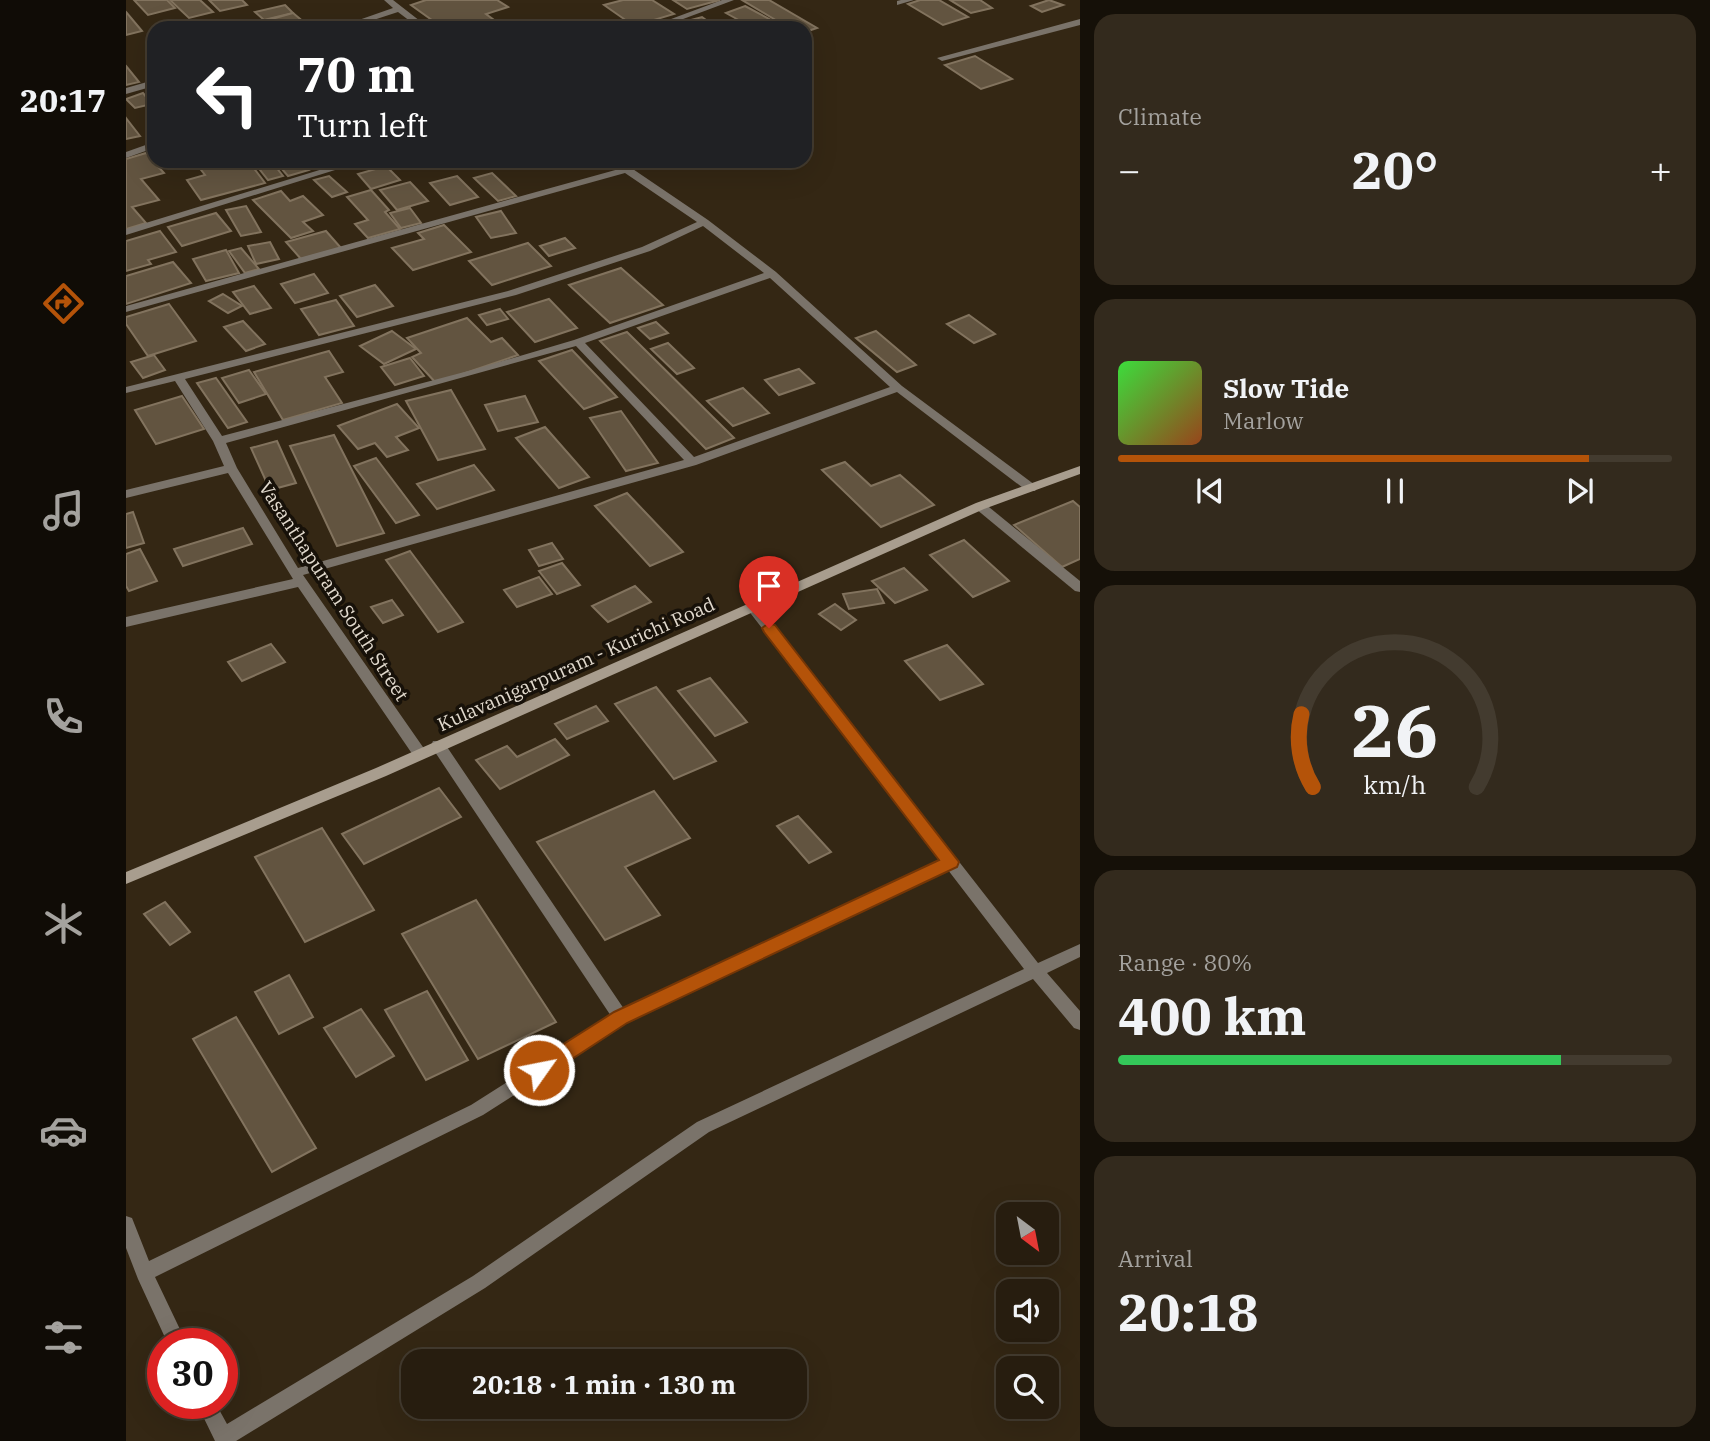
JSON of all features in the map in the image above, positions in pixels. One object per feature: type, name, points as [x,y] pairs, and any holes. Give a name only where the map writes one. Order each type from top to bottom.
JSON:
[{"type":"main road","name":"Kulavanigarpuram - Kurichi Road","points":[[126,878],[420,754],[981,506],[1080,470]]},
{"type":"street","points":[[388,0],[415,21]]},
{"type":"street","points":[[671,21],[730,0]]},
{"type":"street","points":[[900,3],[910,0]]},
{"type":"street","points":[[361,21],[397,9]]},
{"type":"street","points":[[942,58],[1080,22]]},
{"type":"street","points":[[126,91],[147,85]]},
{"type":"street","points":[[126,155],[147,148]]},
{"type":"street","points":[[126,232],[336,168]]},
{"type":"street","points":[[623,168],[704,222],[772,274],[898,388],[1031,488]]},
{"type":"street","points":[[126,309],[625,170]]},
{"type":"street","points":[[126,390],[512,293],[646,249],[704,222]]},
{"type":"street","points":[[219,441],[477,372],[578,341],[772,274]]},
{"type":"street","points":[[578,341],[692,462]]},
{"type":"street","name":"Vasanthapuram South Street","points":[[179,378],[219,441],[231,468],[298,578],[420,754]]},
{"type":"street","points":[[126,622],[298,578],[692,462],[898,388]]},
{"type":"street","points":[[126,494],[231,468]]},
{"type":"street","points":[[981,506],[1080,588]]},
{"type":"street","points":[[753,607],[1036,972],[1080,1023]]},
{"type":"street","points":[[438,745],[621,1018]]},
{"type":"street","points":[[144,1273],[477,1110],[621,1018],[951,862]]},
{"type":"street","points":[[214,1419],[225,1439],[480,1282],[703,1127],[1080,950]]},
{"type":"street","points":[[126,1224],[144,1273],[170,1328]]},
{"type":"building","points":[[134,0],[167,0],[175,8],[148,15]]},
{"type":"building","points":[[170,0],[200,0],[213,12],[189,18]]},
{"type":"building","points":[[209,0],[242,0],[247,5],[220,11]]},
{"type":"building","points":[[426,0],[497,0],[508,7],[486,14],[496,21],[433,21],[411,5]]},
{"type":"building","points":[[623,0],[652,0],[674,14],[651,21],[627,21],[604,5]]},
{"type":"building","points":[[673,0],[720,0],[687,9]]},
{"type":"building","points":[[742,0],[769,0],[805,21],[777,21]]},
{"type":"building","points":[[920,0],[939,0],[968,17],[943,25],[908,4]]},
{"type":"building","points":[[950,0],[980,0],[992,8],[971,13]]},
{"type":"building","points":[[1049,0],[1063,5],[1042,12],[1031,6]]},
{"type":"building","points":[[285,5],[293,13],[264,20],[255,12]]},
{"type":"building","points":[[745,6],[773,21],[740,21],[726,13]]},
{"type":"building","points":[[126,12],[142,31],[126,35]]},
{"type":"building","points":[[293,13],[303,21],[265,21]]},
{"type":"building","points":[[702,17],[707,21],[687,21]]},
{"type":"building","points":[[975,56],[1012,79],[981,89],[945,65]]},
{"type":"building","points":[[126,66],[139,82],[126,85]]},
{"type":"building","points":[[143,93],[147,98],[147,105],[135,108],[126,99]]},
{"type":"building","points":[[126,118],[140,136],[126,139]]},
{"type":"building","points":[[146,153],[147,168],[160,168],[164,173],[141,179],[159,200],[132,207],[146,223],[126,229],[126,159]]},
{"type":"building","points":[[200,168],[254,168],[265,183],[201,200],[187,180],[205,175]]},
{"type":"building","points":[[259,168],[277,168],[283,176],[268,180]]},
{"type":"building","points":[[281,168],[309,170],[288,176]]},
{"type":"building","points":[[388,168],[400,180],[371,189],[358,174]]},
{"type":"building","points":[[492,173],[516,196],[498,201],[474,178]]},
{"type":"building","points":[[329,176],[347,192],[332,197],[314,180]]},
{"type":"building","points":[[457,176],[478,197],[450,205],[430,183]]},
{"type":"building","points":[[410,182],[428,201],[397,210],[380,190]]},
{"type":"building","points":[[371,190],[389,210],[385,212],[400,229],[368,238],[355,224],[368,220],[347,197]]},
{"type":"building","points":[[281,191],[290,201],[303,196],[323,215],[303,222],[313,231],[291,238],[253,200]]},
{"type":"building","points":[[246,206],[261,232],[241,236],[226,210]]},
{"type":"building","points":[[410,208],[421,223],[401,228],[390,213]]},
{"type":"building","points":[[501,211],[516,233],[491,238],[476,217]]},
{"type":"building","points":[[216,213],[231,231],[182,246],[168,227]]},
{"type":"building","points":[[444,225],[471,252],[413,270],[392,248],[424,239],[418,233]]},
{"type":"building","points":[[160,231],[176,252],[148,260],[151,264],[126,271],[126,241]]},
{"type":"building","points":[[326,231],[341,248],[301,259],[286,242]]},
{"type":"building","points":[[565,238],[575,248],[549,256],[540,246]]},
{"type":"building","points":[[270,242],[279,259],[256,264],[248,246]]},
{"type":"building","points":[[528,243],[551,266],[492,285],[469,261]]},
{"type":"building","points":[[241,248],[259,269],[245,273],[229,251]]},
{"type":"building","points":[[226,250],[239,273],[206,281],[193,259]]},
{"type":"building","points":[[173,262],[191,283],[126,304],[126,276]]},
{"type":"building","points":[[621,268],[663,305],[610,323],[569,285]]},
{"type":"building","points":[[314,274],[328,293],[295,303],[281,284]]},
{"type":"building","points":[[375,285],[393,306],[357,317],[340,296]]},
{"type":"building","points":[[254,286],[271,308],[250,314],[233,292]]},
{"type":"building","points":[[223,294],[242,306],[228,313],[209,301]]},
{"type":"building","points":[[549,299],[577,328],[535,342],[507,312]]},
{"type":"building","points":[[336,300],[354,326],[319,335],[301,309]]},
{"type":"building","points":[[169,304],[196,341],[148,356],[126,324],[126,317]]},
{"type":"building","points":[[500,309],[508,319],[487,325],[479,315]]},
{"type":"building","points":[[969,315],[995,334],[974,343],[947,324]]},
{"type":"building","points":[[467,318],[491,342],[502,338],[518,355],[436,383],[412,357],[421,353],[407,338]]},
{"type":"building","points":[[243,321],[265,344],[246,351],[224,327]]},
{"type":"building","points":[[656,322],[668,333],[650,339],[638,328]]},
{"type":"building","points":[[392,331],[416,349],[384,364],[360,346]]},
{"type":"building","points":[[876,331],[916,365],[897,372],[856,338]]},
{"type":"building","points":[[627,332],[734,438],[706,449],[600,341]]},
{"type":"building","points":[[668,343],[694,368],[677,374],[651,349]]},
{"type":"building","points":[[572,350],[617,397],[584,409],[539,361]]},
{"type":"building","points":[[329,351],[343,372],[325,377],[342,403],[283,420],[254,372]]},
{"type":"building","points":[[154,355],[165,370],[143,378],[131,362]]},
{"type":"building","points":[[410,358],[424,376],[395,385],[381,367]]},
{"type":"building","points":[[799,369],[814,383],[779,395],[765,380]]},
{"type":"building","points":[[249,370],[266,394],[239,403],[222,378]]},
{"type":"building","points":[[216,378],[247,422],[228,428],[197,383]]},
{"type":"building","points":[[743,388],[769,413],[733,426],[707,401]]},
{"type":"building","points":[[451,390],[485,449],[438,460],[406,401]]},
{"type":"building","points":[[182,396],[204,429],[156,444],[135,410]]},
{"type":"building","points":[[525,396],[538,422],[498,431],[485,405]]},
{"type":"building","points":[[397,404],[419,428],[396,437],[408,450],[387,457],[375,443],[358,449],[338,426]]},
{"type":"building","points":[[621,411],[658,463],[626,471],[590,418]]},
{"type":"building","points":[[545,427],[589,477],[559,488],[516,438]]},
{"type":"building","points":[[334,435],[384,533],[337,546],[290,446]]},
{"type":"building","points":[[277,441],[296,483],[270,490],[251,448]]},
{"type":"building","points":[[376,458],[419,515],[396,523],[354,466]]},
{"type":"building","points":[[845,462],[871,486],[900,475],[934,505],[881,527],[822,470]]},
{"type":"building","points":[[474,465],[494,490],[437,509],[417,484]]},
{"type":"building","points":[[627,493],[683,552],[650,566],[595,506]]},
{"type":"building","points":[[1073,501],[1080,507],[1080,559],[1062,567],[1014,525]]},
{"type":"building","points":[[133,512],[144,543],[126,548],[126,514]]},
{"type":"building","points":[[243,528],[252,544],[183,566],[174,549]]},
{"type":"building","points":[[964,540],[1009,581],[973,597],[930,555]]},
{"type":"building","points":[[552,543],[563,559],[539,566],[529,550]]},
{"type":"building","points":[[140,549],[157,581],[129,591],[126,586],[126,554]]},
{"type":"building","points":[[410,551],[463,622],[438,632],[386,560]]},
{"type":"building","points":[[562,563],[580,585],[557,594],[539,571]]},
{"type":"building","points":[[904,568],[927,590],[895,603],[872,581]]},
{"type":"building","points":[[539,577],[552,594],[517,607],[504,590]]},
{"type":"building","points":[[635,586],[651,602],[608,622],[592,606]]},
{"type":"building","points":[[877,589],[884,603],[849,609],[843,594]]},
{"type":"building","points":[[392,600],[403,615],[383,623],[371,607]]},
{"type":"building","points":[[835,604],[856,620],[841,630],[819,614]]},
{"type":"building","points":[[271,644],[285,662],[242,681],[228,662]]},
{"type":"building","points":[[947,645],[983,684],[940,700],[905,661]]},
{"type":"building","points":[[710,678],[747,722],[715,736],[678,691]]},
{"type":"building","points":[[656,687],[716,761],[674,779],[615,704]]},
{"type":"building","points":[[596,706],[608,721],[567,739],[555,724]]},
{"type":"building","points":[[555,739],[569,755],[500,789],[476,760],[507,746],[517,757]]},
{"type":"building","points":[[439,788],[461,817],[364,864],[342,834]]},
{"type":"building","points":[[654,791],[690,838],[625,867],[660,915],[605,940],[537,842]]},
{"type":"building","points":[[798,816],[831,852],[809,863],[777,826]]},
{"type":"building","points":[[322,828],[374,910],[305,942],[255,857]]},
{"type":"building","points":[[476,900],[556,1022],[478,1059],[402,934]]},
{"type":"building","points":[[165,902],[190,932],[170,945],[144,914]]},
{"type":"building","points":[[289,975],[313,1017],[279,1034],[255,992]]},
{"type":"building","points":[[427,991],[468,1060],[426,1080],[385,1010]]},
{"type":"building","points":[[361,1009],[394,1056],[356,1077],[324,1028]]},
{"type":"building","points":[[236,1017],[316,1148],[272,1172],[193,1039]]},
{"type":"route","points":[[539,1070],[621,1018],[951,862],[769,628]]}]
